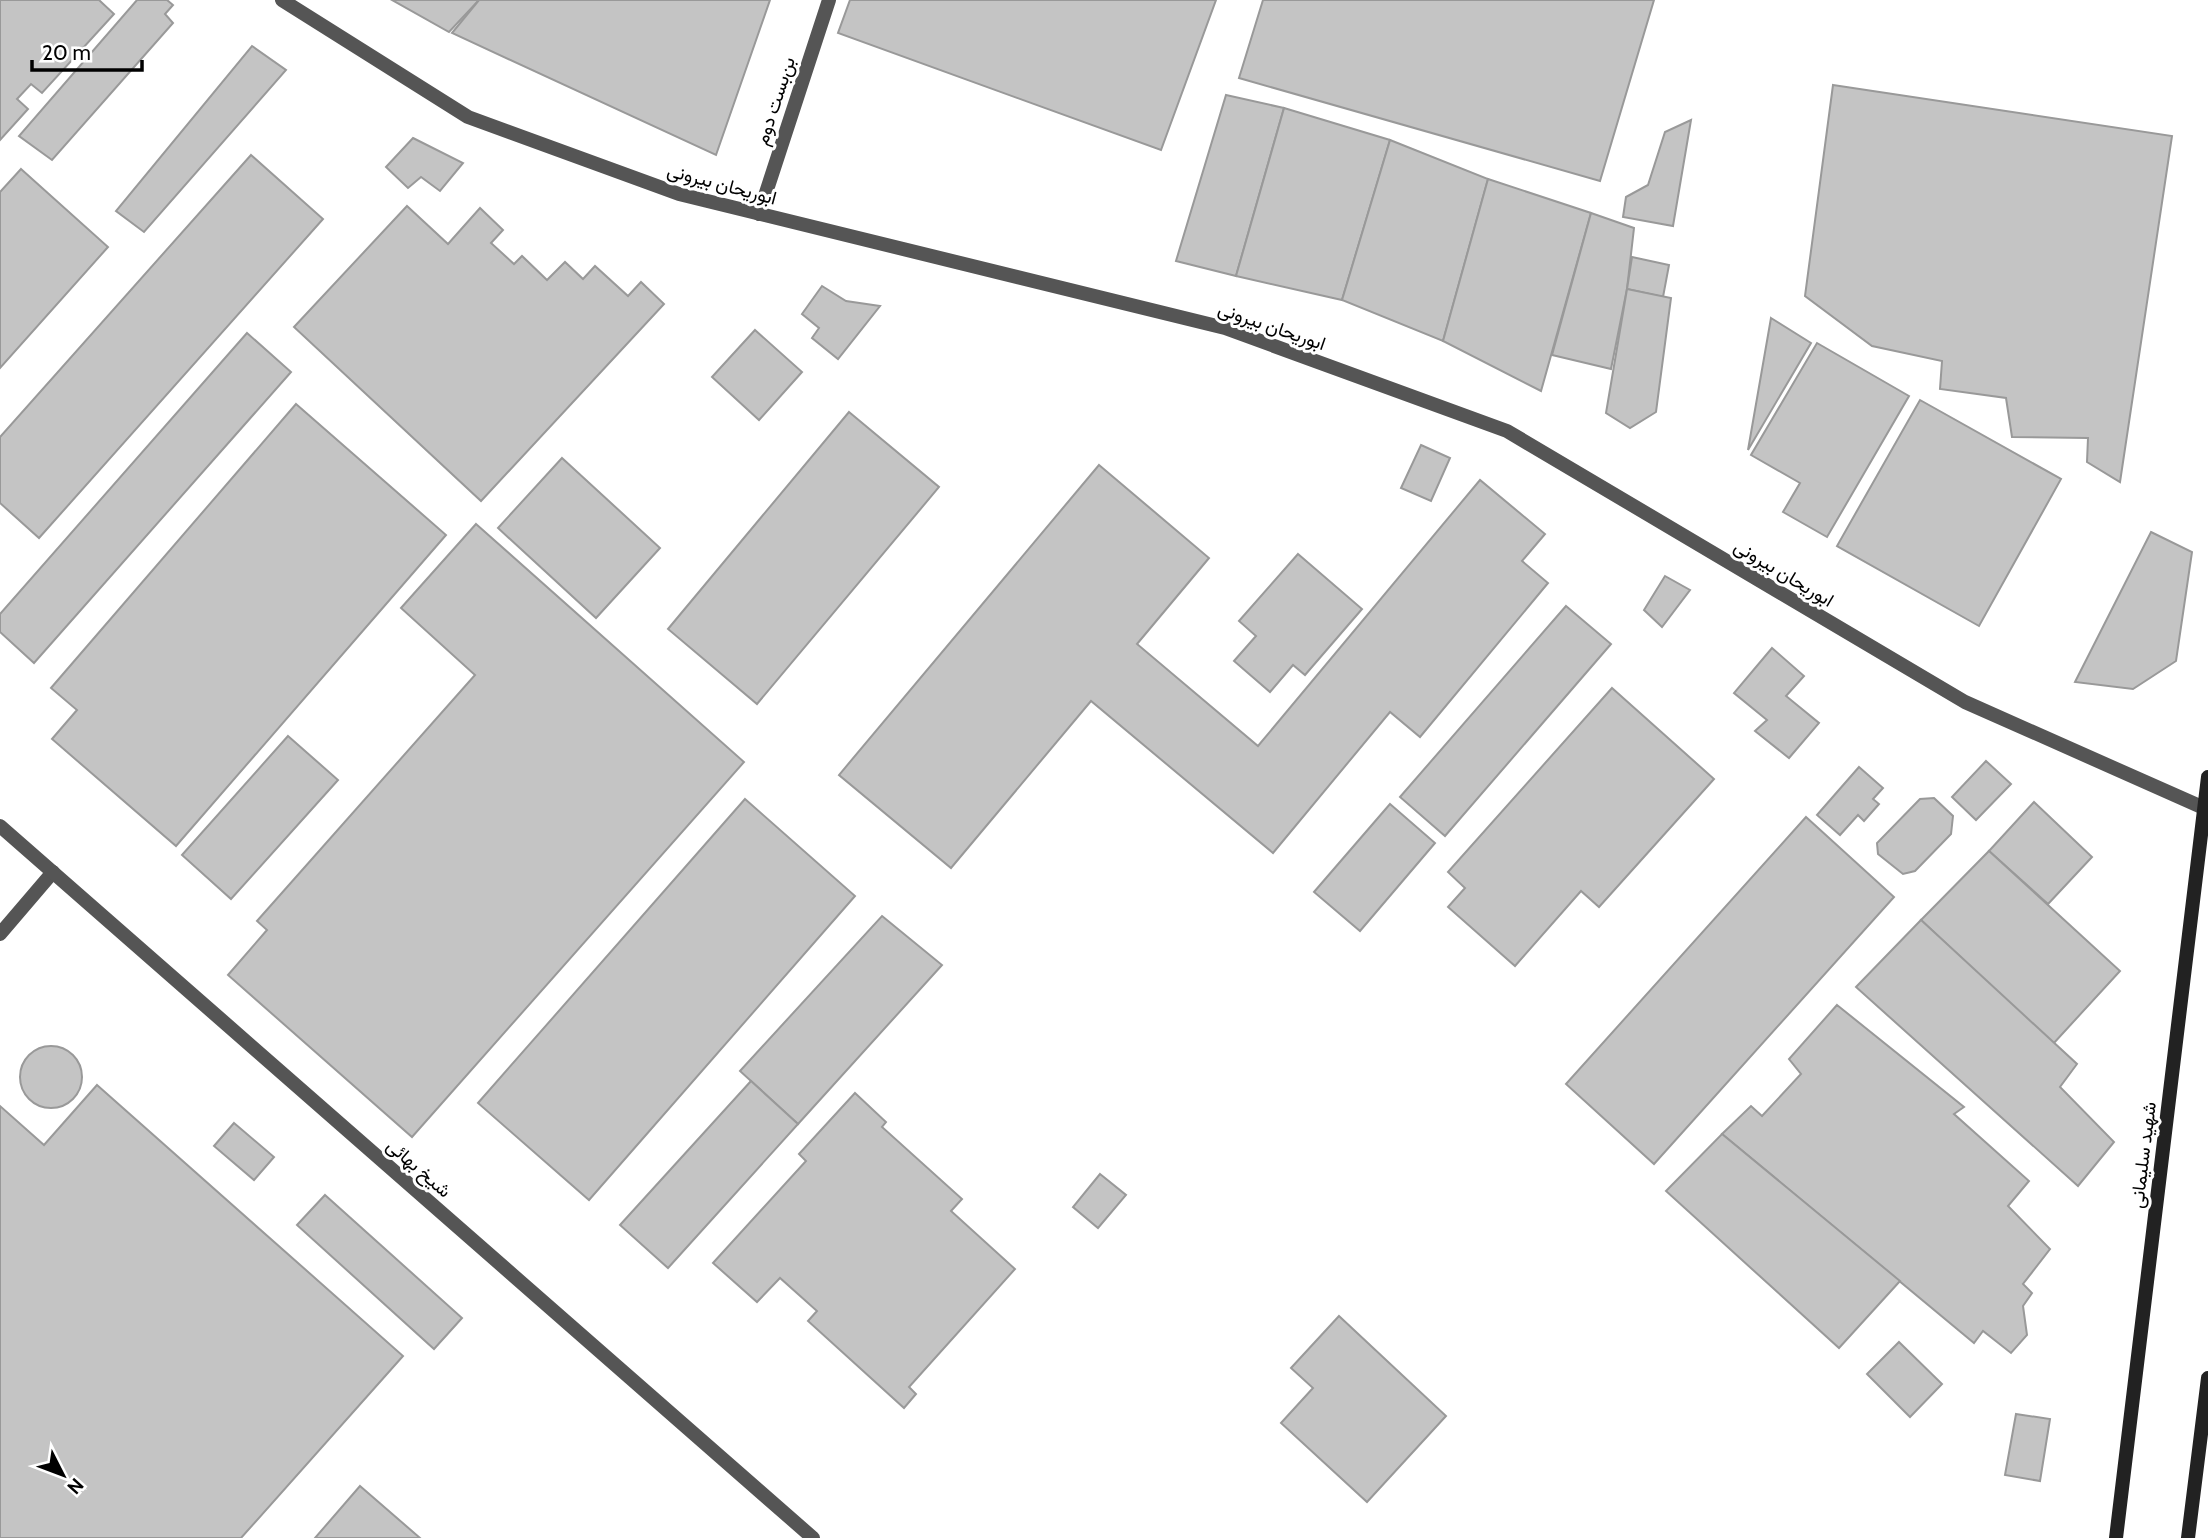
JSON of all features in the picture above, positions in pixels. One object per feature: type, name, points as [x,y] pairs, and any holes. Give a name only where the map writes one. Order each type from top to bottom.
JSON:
[{"type":"main road","name":"شهید سلیمانی","points":[[2116,1538],[2208,777]]},
{"type":"main road","points":[[2188,1538],[2208,1378]]},
{"type":"street","name":"ابوریحان بیرونی","points":[[282,0],[468,117],[679,194],[1225,328],[1507,431],[1965,702],[2204,808]]},
{"type":"street","name":"بن‌بست دوم","points":[[759,214],[828,0]]},
{"type":"street","name":"شیخ بهائی","points":[[0,826],[813,1538]]},
{"type":"street","points":[[0,934],[53,872]]},
{"type":"building","points":[[0,0],[99,0],[114,14],[42,93],[31,84],[17,99],[28,109],[0,140]]},
{"type":"building","points":[[137,0],[167,0],[173,5],[165,14],[173,23],[52,160],[19,136]]},
{"type":"building","points":[[392,0],[479,0],[449,32]]},
{"type":"building","points":[[479,0],[770,0],[716,155],[452,33]]},
{"type":"building","points":[[850,0],[1216,0],[1161,150],[838,33]]},
{"type":"building","points":[[1263,0],[1654,0],[1600,181],[1239,78]]},
{"type":"building","points":[[252,46],[286,70],[144,232],[116,211]]},
{"type":"building","points":[[1833,85],[2172,136],[2120,482],[2087,462],[2088,438],[2012,437],[2006,398],[1940,389],[1942,361],[1872,346],[1805,296]]},
{"type":"building","points":[[1226,95],[1284,108],[1236,276],[1176,261]]},
{"type":"building","points":[[1284,108],[1390,140],[1342,300],[1236,276]]},
{"type":"building","points":[[1691,120],[1673,226],[1623,217],[1626,197],[1648,185],[1665,132]]},
{"type":"building","points":[[413,138],[463,163],[440,191],[421,177],[408,188],[386,167]]},
{"type":"building","points":[[1390,140],[1488,179],[1443,341],[1342,300]]},
{"type":"building","points":[[251,155],[323,219],[39,538],[0,503],[0,437]]},
{"type":"building","points":[[21,169],[108,247],[0,368],[0,192]]},
{"type":"building","points":[[1488,179],[1591,213],[1541,391],[1443,341]]},
{"type":"building","points":[[407,206],[448,244],[480,208],[503,230],[491,243],[514,264],[522,256],[547,280],[565,262],[583,279],[595,266],[628,296],[641,282],[664,304],[481,501],[294,327]]},
{"type":"building","points":[[1591,213],[1634,228],[1627,289],[1611,369],[1552,355]]},
{"type":"building","points":[[1632,257],[1669,265],[1663,297],[1627,289]]},
{"type":"building","points":[[822,286],[846,301],[880,306],[838,359],[812,338],[819,328],[802,314]]},
{"type":"building","points":[[1627,289],[1671,298],[1656,412],[1630,428],[1606,413]]},
{"type":"building","points":[[1771,318],[1811,343],[1748,450]]},
{"type":"building","points":[[755,330],[802,372],[759,420],[712,377]]},
{"type":"building","points":[[247,333],[291,372],[34,663],[0,632],[0,614]]},
{"type":"building","points":[[1817,343],[1909,396],[1827,537],[1783,512],[1800,483],[1751,455]]},
{"type":"building","points":[[1920,400],[2061,479],[1979,626],[1837,546]]},
{"type":"building","points":[[296,404],[446,535],[176,846],[52,739],[77,710],[51,688]]},
{"type":"building","points":[[849,412],[939,487],[757,704],[668,629]]},
{"type":"building","points":[[1421,445],[1450,458],[1431,501],[1401,488]]},
{"type":"building","points":[[562,458],[660,548],[596,618],[498,528]]},
{"type":"building","points":[[1099,465],[1209,558],[1137,644],[1258,746],[1480,480],[1545,534],[1522,561],[1548,583],[1420,737],[1390,712],[1273,853],[1091,701],[951,868],[839,775]]},
{"type":"building","points":[[476,524],[744,762],[412,1137],[228,975],[267,930],[257,921],[475,675],[401,608]]},
{"type":"building","points":[[2151,532],[2192,552],[2176,661],[2133,689],[2075,682]]},
{"type":"building","points":[[1298,554],[1362,609],[1305,675],[1293,665],[1270,692],[1234,661],[1256,636],[1239,621]]},
{"type":"building","points":[[1665,576],[1690,590],[1662,627],[1644,610]]},
{"type":"building","points":[[1566,606],[1611,644],[1445,836],[1400,797]]},
{"type":"building","points":[[1772,648],[1804,676],[1786,696],[1819,723],[1789,758],[1755,731],[1767,720],[1734,693]]},
{"type":"building","points":[[1612,688],[1714,779],[1599,907],[1581,891],[1515,966],[1448,907],[1465,888],[1448,872]]},
{"type":"building","points":[[288,736],[338,780],[231,899],[182,855]]},
{"type":"building","points":[[1986,761],[2011,784],[1976,820],[1952,797]]},
{"type":"building","points":[[1859,767],[1883,788],[1873,799],[1879,804],[1864,821],[1858,815],[1840,835],[1817,815]]},
{"type":"building","points":[[1934,798],[1953,816],[1951,834],[1915,871],[1903,874],[1878,854],[1877,843],[1920,799]]},
{"type":"building","points":[[745,799],[855,896],[589,1200],[478,1103]]},
{"type":"building","points":[[2034,802],[2092,857],[2048,904],[1989,851]]},
{"type":"building","points":[[1390,804],[1435,843],[1360,931],[1314,892]]},
{"type":"building","points":[[1806,817],[1894,897],[1654,1164],[1566,1084]]},
{"type":"building","points":[[1989,851],[2120,971],[2053,1044],[1921,920]]},
{"type":"building","points":[[882,916],[942,965],[798,1124],[740,1071]]},
{"type":"building","points":[[1921,920],[2077,1064],[2060,1087],[2114,1142],[2078,1186],[1856,987]]},
{"type":"building","points":[[1837,1005],[1964,1107],[1954,1114],[2029,1181],[2008,1206],[2050,1249],[2023,1284],[2032,1293],[2023,1306],[2027,1335],[2011,1353],[1983,1331],[1974,1343],[1722,1134],[1751,1106],[1762,1116],[1801,1074],[1789,1059]]},
{"type":"building","points":[[45,1046],[57,1046],[73,1055],[80,1065],[80,1089],[73,1099],[57,1108],[45,1108],[34,1103],[25,1094],[20,1083],[20,1071],[25,1060],[34,1051]]},
{"type":"building","points":[[751,1081],[798,1124],[668,1268],[620,1225]]},
{"type":"building","points":[[97,1085],[403,1356],[241,1538],[0,1538],[0,1106],[44,1145]]},
{"type":"building","points":[[855,1093],[886,1122],[882,1127],[962,1199],[951,1211],[1015,1269],[909,1387],[916,1394],[904,1408],[808,1321],[817,1311],[780,1278],[757,1302],[713,1263],[806,1161],[799,1154]]},
{"type":"building","points":[[234,1123],[274,1157],[254,1180],[214,1146]]},
{"type":"building","points":[[1722,1134],[1900,1281],[1839,1348],[1666,1191]]},
{"type":"building","points":[[1100,1174],[1126,1195],[1098,1228],[1073,1207]]},
{"type":"building","points":[[325,1195],[462,1318],[434,1349],[297,1225]]},
{"type":"building","points":[[1339,1316],[1446,1416],[1367,1502],[1281,1423],[1313,1388],[1291,1368]]},
{"type":"building","points":[[1899,1342],[1942,1384],[1910,1417],[1867,1374]]},
{"type":"building","points":[[2016,1414],[2050,1419],[2040,1481],[2005,1475]]},
{"type":"building","points":[[360,1486],[420,1538],[315,1538]]}]
